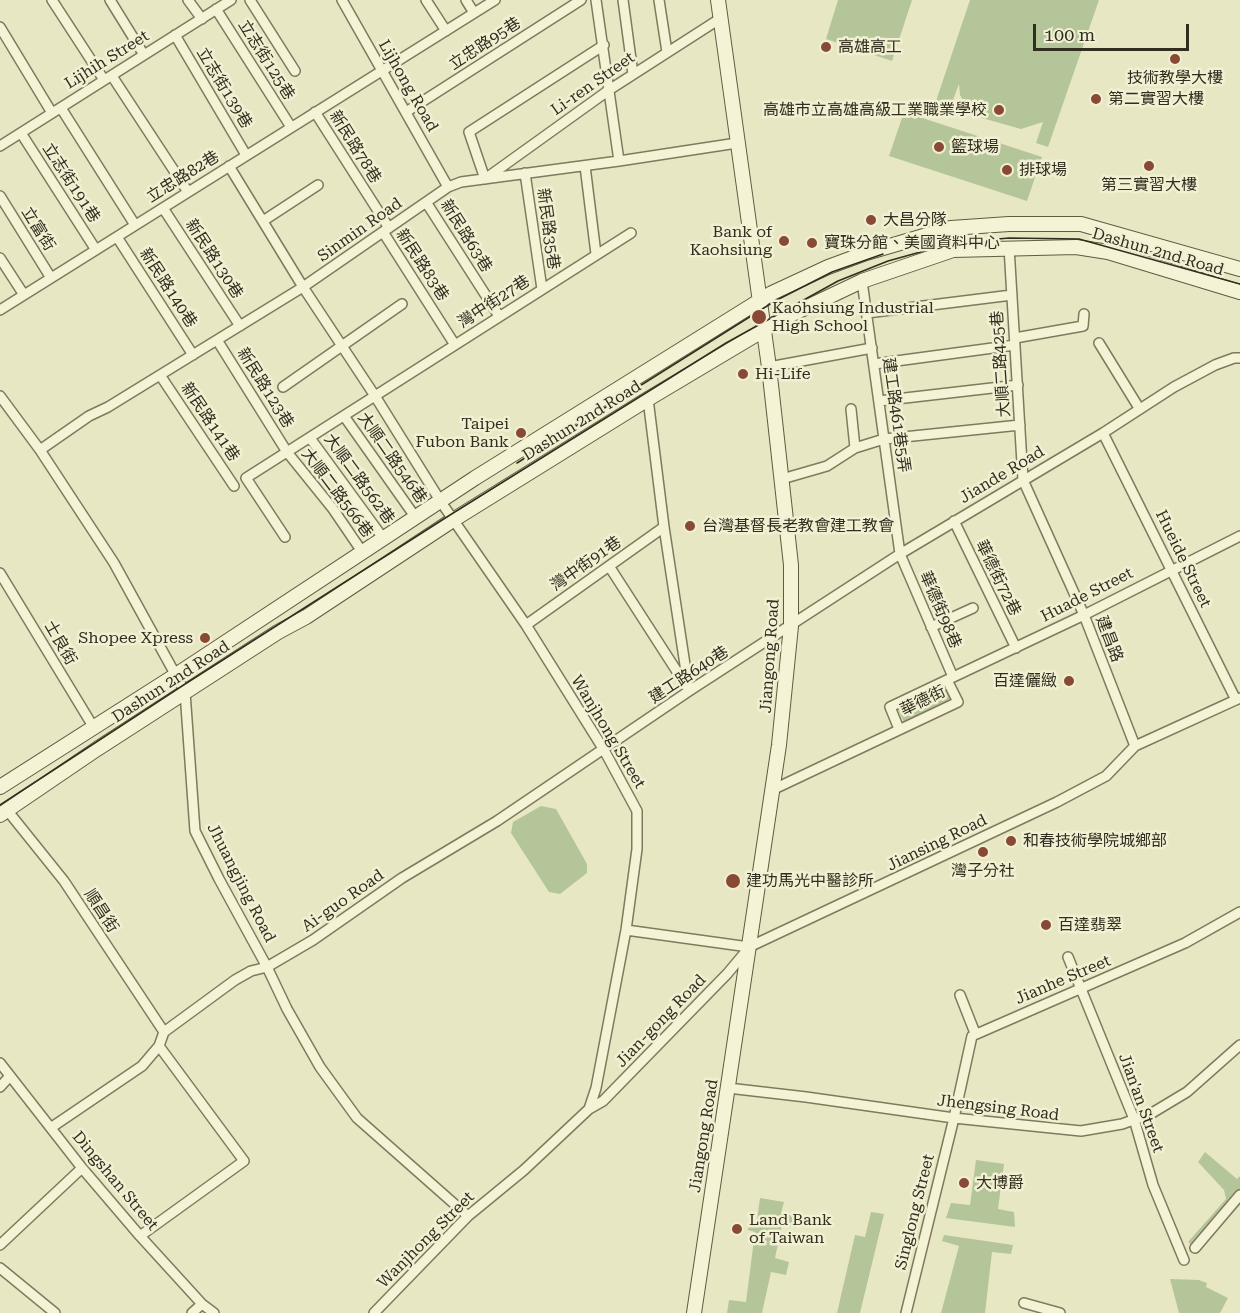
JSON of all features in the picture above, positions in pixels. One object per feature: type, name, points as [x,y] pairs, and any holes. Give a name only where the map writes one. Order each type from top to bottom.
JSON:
[{"type":"street","points":[[52,0],[188,192]]},
{"type":"street","points":[[110,0],[144,55]]},
{"type":"street","points":[[188,0],[202,19]]},
{"type":"street","name":"Lijhih Street","points":[[0,146],[231,0]]},
{"type":"street","points":[[250,0],[295,71]]},
{"type":"street","name":"Lijhong Road","points":[[342,0],[448,187]]},
{"type":"street","points":[[426,0],[446,31]]},
{"type":"street","points":[[466,0],[474,13]]},
{"type":"street","name":"立忠路82巷","points":[[0,310],[495,0]]},
{"type":"street","name":"立忠路95巷","points":[[406,112],[581,0]]},
{"type":"street","points":[[596,0],[620,161]]},
{"type":"street","points":[[623,0],[633,74]]},
{"type":"street","points":[[659,0],[667,52]]},
{"type":"street","name":"Jiangong Road","points":[[694,1313],[772,790],[791,626],[791,565],[769,367],[718,0]]},
{"type":"street","name":"立志街125巷","points":[[216,9],[291,127]]},
{"type":"street","name":"Li-ren Street","points":[[485,179],[609,90],[721,18]]},
{"type":"street","points":[[0,27],[135,225]]},
{"type":"street","name":"立志街139巷","points":[[175,35],[246,155]]},
{"type":"street","points":[[485,179],[469,132],[604,45]]},
{"type":"street","name":"新民路78巷","points":[[315,112],[386,230]]},
{"type":"street","name":"立志街191巷","points":[[21,133],[96,250]]},
{"type":"street","name":"Sinmin Road","points":[[40,450],[90,416],[303,287],[448,187],[461,182],[620,161],[737,142]]},
{"type":"street","name":"Wanjhong Street","points":[[229,166],[303,287],[441,502],[525,625],[604,750],[637,811],[637,849],[626,930],[596,1088],[589,1109],[524,1170],[468,1216],[374,1313]]},
{"type":"street","points":[[585,166],[596,254]]},
{"type":"street","name":"新民路35巷","points":[[525,173],[542,289]]},
{"type":"street","points":[[263,221],[318,185]]},
{"type":"street","name":"立富街","points":[[0,196],[51,278]]},
{"type":"street","name":"新民路63巷","points":[[426,202],[499,316]]},
{"type":"street","name":"新民路130巷","points":[[163,208],[240,326]]},
{"type":"street","name":"Dashun 2nd Road","points":[[0,787],[176,675],[475,478],[760,301],[828,267],[866,253],[951,228],[1081,224],[1240,268]]},
{"type":"street","name":"新民路83巷","points":[[386,230],[455,345]]},
{"type":"street","name":"灣中街27巷","points":[[285,537],[246,478],[631,233]]},
{"type":"street","name":"新民路140巷","points":[[117,237],[193,355]]},
{"type":"street","name":"Dashun 2nd Road","points":[[4,812],[185,692],[371,576],[453,520],[648,399],[764,329],[861,281],[953,250],[1076,247],[1108,252],[1240,292]]},
{"type":"street","name":"大順二路425巷","points":[[1009,248],[1023,480]]},
{"type":"street","points":[[0,258],[24,295]]},
{"type":"street","name":"建工路461巷5弄","points":[[861,281],[900,554]]},
{"type":"street","points":[[867,313],[1012,295]]},
{"type":"street","points":[[283,387],[402,304]]},
{"type":"street","points":[[874,364],[1015,341],[1083,326],[1084,314]]},
{"type":"street","name":"新民路123巷","points":[[217,340],[287,452]]},
{"type":"street","points":[[1099,343],[1140,408]]},
{"type":"street","points":[[769,367],[872,348]]},
{"type":"street","name":"Jiande Road","points":[[791,626],[900,554],[1103,433],[1140,408],[1215,365],[1238,356]]},
{"type":"street","name":"新民路141巷","points":[[160,375],[234,486]]},
{"type":"street","points":[[879,401],[1018,385]]},
{"type":"street","name":"Jhuangjing Road","points":[[0,396],[40,450],[114,563],[185,692],[195,831],[278,992],[320,1067],[357,1118],[468,1216]]},
{"type":"street","points":[[648,399],[664,527],[689,691]]},
{"type":"street","points":[[851,409],[855,448]]},
{"type":"street","name":"大順二路546巷","points":[[344,416],[416,518]]},
{"type":"street","points":[[782,479],[827,466],[855,448],[884,439],[1020,425]]},
{"type":"street","name":"Hueide Street","points":[[1103,433],[1238,699]]},
{"type":"street","name":"大順二路562巷","points":[[310,438],[383,538]]},
{"type":"street","name":"大順二路566巷","points":[[287,452],[333,509],[363,553]]},
{"type":"street","name":"建昌路","points":[[1023,480],[1084,615],[1135,746]]},
{"type":"street","name":"華德街72巷","points":[[954,521],[1016,648]]},
{"type":"street","name":"灣中街91巷","points":[[525,625],[664,527]]},
{"type":"street","name":"Huade Street","points":[[950,678],[1084,615],[1240,536]]},
{"type":"street","name":"華德街98巷","points":[[900,554],[950,678]]},
{"type":"street","points":[[609,566],[689,691]]},
{"type":"street","name":"士良街","points":[[0,573],[94,728]]},
{"type":"street","points":[[931,627],[973,608]]},
{"type":"street","name":"建工路640巷","points":[[604,750],[689,691],[791,626]]},
{"type":"street","name":"華德街","points":[[950,678],[958,702],[900,729],[890,707],[950,678]]},
{"type":"street","name":"Jiansing Road","points":[[749,947],[1058,802],[1106,776],[1135,746],[1238,699]]},
{"type":"street","points":[[772,790],[900,729]]},
{"type":"street","name":"Ai-guo Road","points":[[164,1032],[250,971],[267,967],[314,940],[402,878],[498,820],[604,750]]},
{"type":"street","name":"順昌街","points":[[4,812],[64,881],[164,1032]]},
{"type":"street","name":"Jianhe Street","points":[[975,1033],[1185,944],[1240,912]]},
{"type":"street","points":[[626,930],[749,947]]},
{"type":"street","name":"Jian-gong Road","points":[[589,1109],[603,1101],[727,975],[749,947]]},
{"type":"street","name":"Jian'an Street","points":[[1068,957],[1134,1119],[1153,1185],[1184,1260]]},
{"type":"street","points":[[954,1118],[972,1036],[975,1033],[960,995]]},
{"type":"street","points":[[52,1127],[142,1066],[159,1046],[164,1032]]},
{"type":"street","name":"Jhengsing Road","points":[[728,1088],[1051,1130],[1081,1131],[1152,1113],[1187,1092],[1240,1045]]},
{"type":"street","points":[[140,1236],[244,1161],[159,1046]]},
{"type":"street","name":"Dingshan Street","points":[[0,1063],[82,1168],[140,1236],[202,1304],[214,1313]]},
{"type":"street","points":[[0,1087],[10,1076]]},
{"type":"street","name":"Singlong Street","points":[[906,1313],[954,1118]]},
{"type":"street","points":[[0,1245],[82,1168]]},
{"type":"street","points":[[1195,1248],[1240,1195]]},
{"type":"street","points":[[0,1268],[55,1313]]},
{"type":"street","points":[[1024,1303],[1060,1313]]},
{"type":"street","points":[[192,1313],[202,1304]]},
{"type":"green space","points":[[838,0],[912,0],[892,61],[826,39]]},
{"type":"green space","points":[[970,0],[1099,0],[1048,147],[1036,143],[1043,122],[1021,129],[982,118],[964,102],[960,95],[959,84],[950,108],[935,104]]},
{"type":"green space","name":"籃球場","points":[[904,112],[1042,157],[1027,201],[889,156]]},
{"type":"green space","points":[[946,684],[953,699],[904,722],[897,708]]},
{"type":"green space","points":[[541,806],[556,809],[587,864],[587,873],[560,894],[549,892],[511,833],[513,822]]},
{"type":"green space","points":[[1205,1152],[1237,1179],[1240,1176],[1240,1205],[1200,1251],[1188,1242],[1226,1199],[1224,1190],[1198,1162]]},
{"type":"green space","points":[[976,1160],[1004,1164],[998,1209],[1014,1212],[1015,1227],[946,1218],[951,1203],[970,1205]]},
{"type":"green space","points":[[760,1198],[784,1202],[781,1213],[798,1217],[796,1228],[782,1225],[775,1258],[789,1262],[786,1275],[771,1272],[762,1313],[727,1313],[729,1300],[746,1302],[755,1232],[748,1230],[750,1219],[757,1220]]},
{"type":"green space","points":[[871,1212],[884,1214],[860,1313],[837,1313],[855,1235],[865,1237]]},
{"type":"green space","points":[[944,1235],[1013,1245],[1011,1254],[992,1252],[985,1313],[941,1313],[959,1246],[942,1241]]},
{"type":"green space","points":[[1170,1279],[1199,1280],[1207,1283],[1206,1287],[1228,1298],[1220,1313],[1179,1313]]},
{"type":"tram line","points":[[0,805],[450,515],[726,343],[838,281],[888,261],[953,243],[1009,238],[1079,239],[1240,284]]},
{"type":"tram line","points":[[517,463],[775,301],[832,272],[883,254]]},
{"type":"place","name":"高雄高工","points":[[826,47]]},
{"type":"place","name":"技術教學大樓","points":[[1175,59]]},
{"type":"place","name":"第二實習大樓","points":[[1096,99]]},
{"type":"place","name":"高雄市立高雄高級工業職業學校","points":[[999,110]]},
{"type":"place","name":"籃球場","points":[[939,147]]},
{"type":"place","name":"第三實習大樓","points":[[1149,166]]},
{"type":"place","name":"排球場","points":[[1007,170]]},
{"type":"place","name":"大昌分隊","points":[[871,220]]},
{"type":"place","name":"Bank of Kaohsiung","points":[[784,241]]},
{"type":"place","name":"寶珠分館、美國資料中心","points":[[812,243]]},
{"type":"place","name":"Kaohsiung Industrial High School","points":[[759,317]]},
{"type":"place","name":"Hi-Life","points":[[743,374]]},
{"type":"place","name":"Taipei Fubon Bank","points":[[521,433]]},
{"type":"place","name":"台灣基督長老教會建工教會","points":[[690,526]]},
{"type":"place","name":"Shopee Xpress","points":[[205,638]]},
{"type":"place","name":"百達儷緻","points":[[1069,681]]},
{"type":"place","name":"和春技術學院城鄉部","points":[[1011,841]]},
{"type":"place","name":"灣子分社","points":[[983,852]]},
{"type":"place","name":"建功馬光中醫診所","points":[[733,881]]},
{"type":"place","name":"百達翡翠","points":[[1046,925]]},
{"type":"place","name":"大博爵","points":[[964,1183]]},
{"type":"place","name":"Land Bank of Taiwan","points":[[737,1229]]}]
